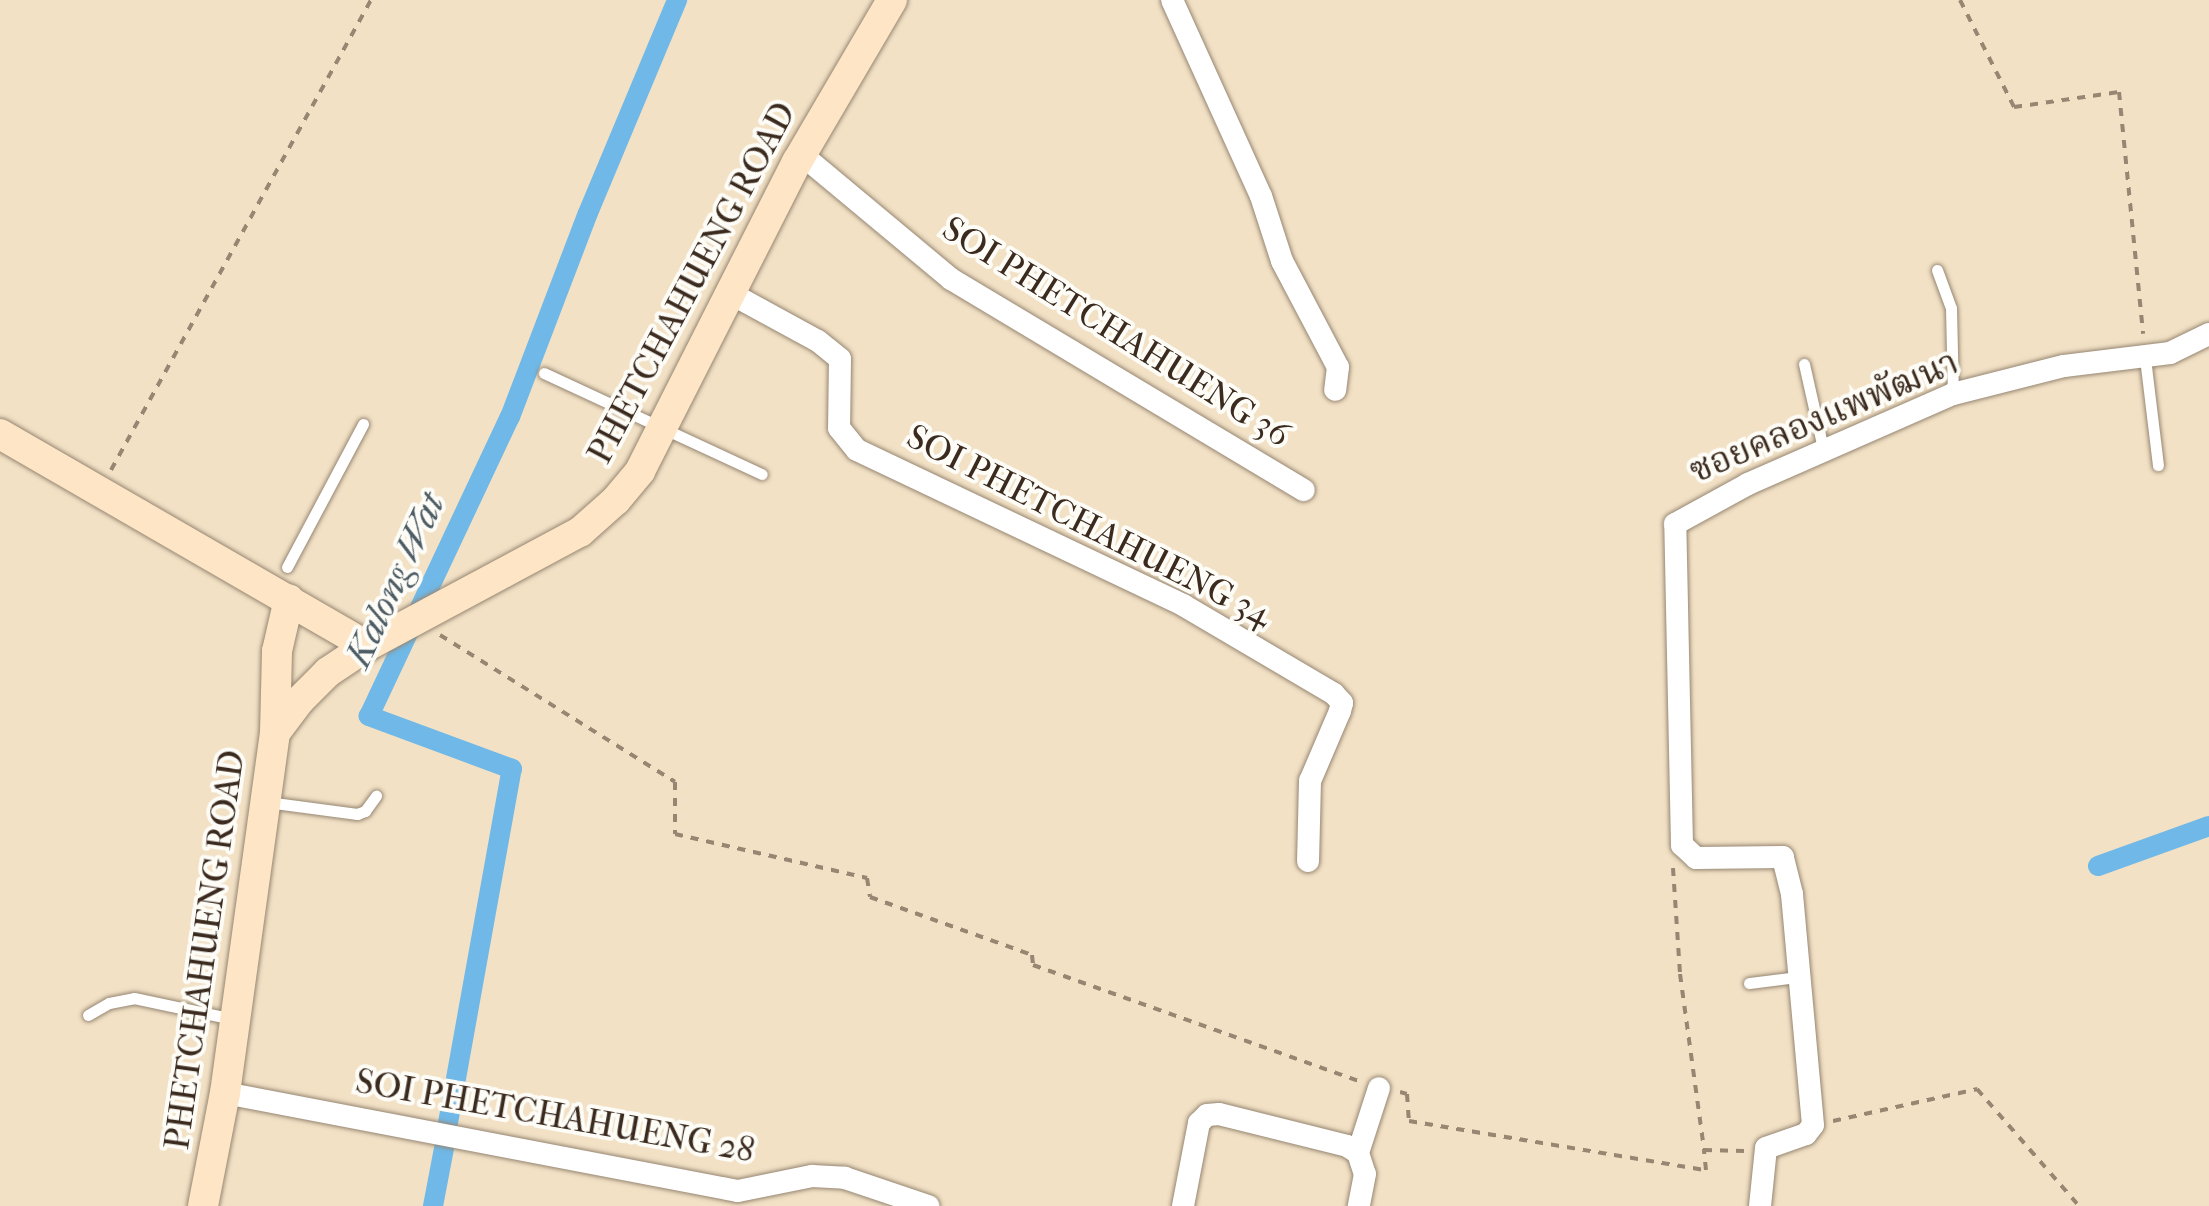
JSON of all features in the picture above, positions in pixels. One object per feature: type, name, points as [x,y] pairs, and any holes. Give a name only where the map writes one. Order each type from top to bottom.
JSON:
[{"type":"main road","name":"PHETCHAHUENG ROAD","points":[[203,1206],[225,1093],[275,733],[298,701],[328,672],[368,646],[580,532],[616,500],[640,470],[801,154],[892,0]]},
{"type":"main road","points":[[0,434],[99,491],[283,584],[368,646]]},
{"type":"main road","points":[[275,733],[283,584]]},
{"type":"street","points":[[1172,0],[1260,196],[1282,262],[1338,367],[1335,390]]},
{"type":"street","name":"SOI PHETCHAHUENG 36","points":[[801,154],[951,279],[1304,490]]},
{"type":"street","name":"SOI PHETCHAHUENG 34","points":[[728,292],[818,341],[840,359],[839,428],[857,450],[1183,605],[1334,694],[1342,703],[1340,711],[1310,781],[1308,861]]},
{"type":"street","name":"ซอยคลองแพพัฒนา","points":[[1682,844],[1675,524],[1748,484],[1953,394],[2064,366],[2170,353],[2209,334]]},
{"type":"street","points":[[1682,844],[1696,858],[1783,857],[1792,894],[1814,1125],[1806,1134],[1770,1145],[1764,1152],[1760,1206]]},
{"type":"street","points":[[1359,1206],[1364,1174],[1358,1153],[1379,1088]]},
{"type":"street","name":"SOI PHETCHAHUENG 28","points":[[225,1093],[738,1191],[812,1176],[845,1178],[928,1206]]},
{"type":"street","points":[[1183,1206],[1198,1123],[1206,1116],[1247,1121],[1347,1146],[1358,1153]]},
{"type":"lane","points":[[1937,270],[1952,308],[1953,394]]},
{"type":"lane","points":[[2145,358],[2158,465]]},
{"type":"lane","points":[[1804,364],[1824,453]]},
{"type":"lane","points":[[544,373],[762,474]]},
{"type":"lane","points":[[283,584],[363,424]]},
{"type":"lane","points":[[263,801],[357,814],[370,806],[376,796]]},
{"type":"lane","points":[[1749,984],[1797,977]]},
{"type":"lane","points":[[88,1015],[109,1003],[134,998],[233,1019]]},
{"type":"path","points":[[99,491],[371,0]]},
{"type":"path","points":[[1960,0],[2014,108],[2119,92],[2145,358]]},
{"type":"path","points":[[416,620],[676,782],[676,834],[866,878],[870,897],[1032,955],[1033,965],[1379,1088],[1406,1094],[1409,1122],[1706,1170],[1671,873],[1682,844]]},
{"type":"path","points":[[1814,1125],[1977,1088],[2079,1206]]},
{"type":"path","points":[[1704,1150],[1764,1152]]},
{"type":"waterway","name":"Kalong Wat","points":[[448,1123],[512,769],[369,716],[510,417],[588,213],[677,0]]},
{"type":"waterway","points":[[2098,866],[2209,826]]},
{"type":"waterway","points":[[433,1206],[445,1143]]}]
